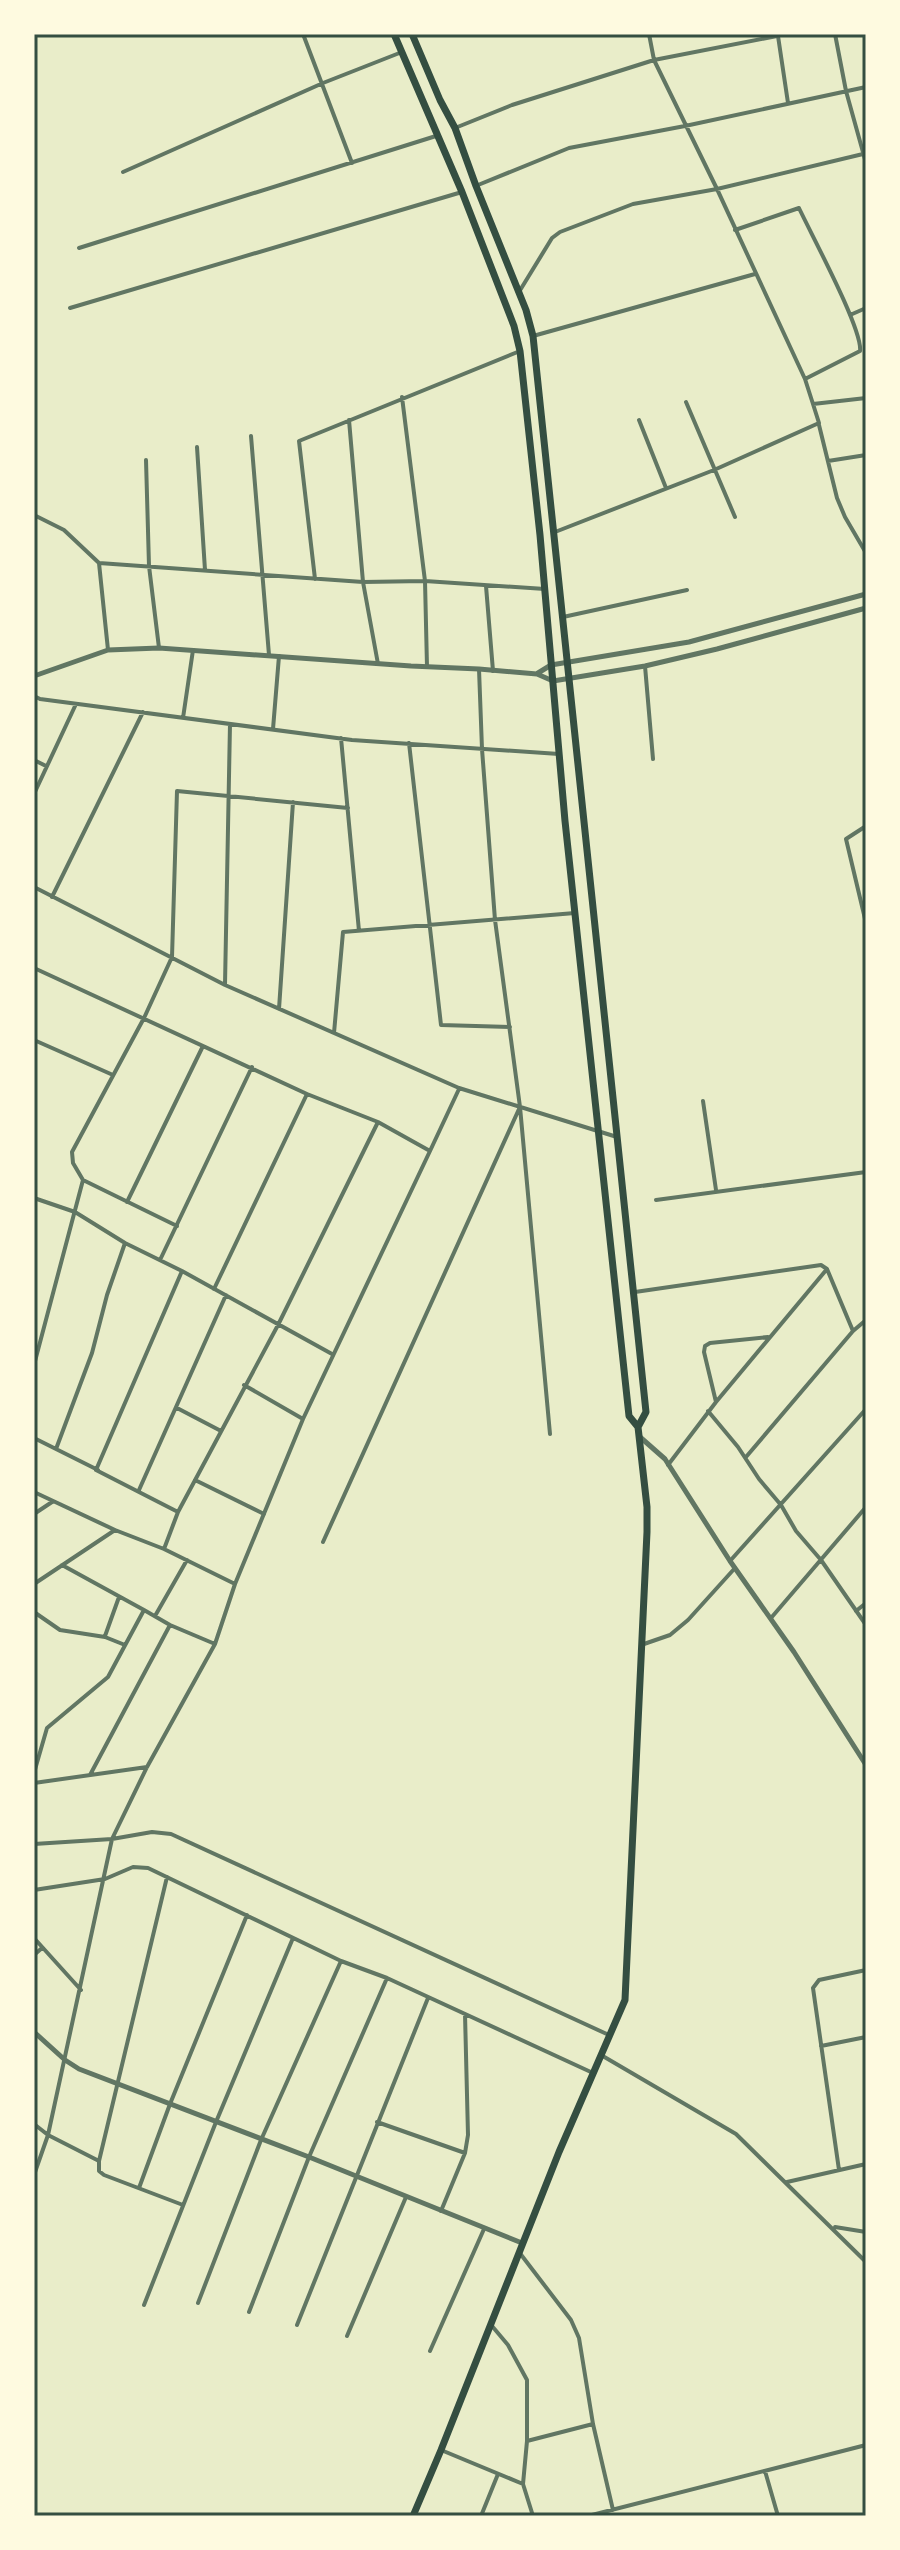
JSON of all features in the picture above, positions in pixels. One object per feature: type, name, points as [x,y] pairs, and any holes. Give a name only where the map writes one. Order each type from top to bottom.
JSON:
[{"type":"main road","points":[[394,34],[462,192],[514,326],[520,351],[629,1416],[638,1431],[647,1507],[625,2000],[413,2516]]},
{"type":"main road","points":[[412,34],[455,128],[533,336],[646,1412],[638,1431]]},
{"type":"street","points":[[303,34],[352,163]]},
{"type":"street","points":[[649,34],[654,60],[805,379],[841,508],[866,553]]},
{"type":"street","points":[[835,34],[846,91],[866,163]]},
{"type":"street","points":[[455,128],[512,105],[654,60],[777,35],[789,103]]},
{"type":"street","points":[[123,172],[323,83],[402,52]]},
{"type":"street","points":[[476,186],[569,148],[866,87]]},
{"type":"street","points":[[79,248],[436,136]]},
{"type":"street","points":[[519,292],[552,238],[560,232],[633,204],[717,189],[863,154]]},
{"type":"street","points":[[70,308],[462,192]]},
{"type":"street","points":[[735,230],[799,208],[850,315],[861,347],[857,354],[805,379]]},
{"type":"street","points":[[533,336],[755,274]]},
{"type":"street","points":[[850,315],[866,308]]},
{"type":"street","points":[[859,336],[866,334]]},
{"type":"street","points":[[315,579],[299,441],[520,351]]},
{"type":"street","points":[[402,397],[425,581],[427,667]]},
{"type":"street","points":[[813,404],[866,398]]},
{"type":"street","points":[[686,402],[735,517]]},
{"type":"street","points":[[349,420],[363,582],[378,664]]},
{"type":"street","points":[[639,420],[666,488]]},
{"type":"street","points":[[555,532],[714,470],[819,423]]},
{"type":"street","points":[[251,436],[269,655]]},
{"type":"street","points":[[197,447],[205,570]]},
{"type":"street","points":[[828,461],[866,455]]},
{"type":"street","points":[[146,460],[149,566],[159,648]]},
{"type":"street","points":[[34,525],[36,516],[64,530],[99,563],[363,582],[425,581],[545,589]]},
{"type":"street","points":[[99,563],[108,650]]},
{"type":"street","points":[[486,586],[493,672]]},
{"type":"street","points":[[563,617],[687,590]]},
{"type":"street","points":[[537,674],[551,665],[689,642],[866,594]]},
{"type":"street","points":[[34,676],[108,650],[159,648],[479,669],[537,674],[553,681],[645,666],[866,608]]},
{"type":"street","points":[[183,718],[193,650]]},
{"type":"street","points":[[272,731],[279,656]]},
{"type":"street","points":[[645,666],[653,759]]},
{"type":"street","points":[[479,669],[495,920],[520,1107],[550,1434]]},
{"type":"street","points":[[34,696],[272,731],[559,754]]},
{"type":"street","points":[[34,794],[76,704]]},
{"type":"street","points":[[52,897],[143,712]]},
{"type":"street","points":[[225,985],[230,724]]},
{"type":"street","points":[[341,738],[359,931]]},
{"type":"street","points":[[409,743],[441,1026],[511,1027]]},
{"type":"street","points":[[34,760],[46,766]]},
{"type":"street","points":[[177,1226],[83,1180],[72,1160],[72,1152],[144,1018],[172,957],[177,791],[348,808]]},
{"type":"street","points":[[279,1009],[293,802]]},
{"type":"street","points":[[866,826],[846,839],[866,923]]},
{"type":"street","points":[[34,887],[225,985],[459,1088],[617,1137]]},
{"type":"street","points":[[860,895],[866,892]]},
{"type":"street","points":[[334,1033],[343,932],[576,913]]},
{"type":"street","points":[[34,968],[307,1094],[378,1122],[430,1151]]},
{"type":"street","points":[[34,1040],[113,1075]]},
{"type":"street","points":[[127,1202],[203,1045]]},
{"type":"street","points":[[160,1260],[252,1067]]},
{"type":"street","points":[[34,2175],[48,2135],[112,1839],[147,1767],[215,1644],[235,1584],[303,1419],[459,1088]]},
{"type":"street","points":[[214,1289],[307,1094]]},
{"type":"street","points":[[703,1101],[716,1191]]},
{"type":"street","points":[[323,1542],[520,1107]]},
{"type":"street","points":[[164,1549],[178,1512],[278,1325],[378,1122]]},
{"type":"street","points":[[656,1200],[866,1172]]},
{"type":"street","points":[[34,1365],[83,1180]]},
{"type":"street","points":[[34,1198],[75,1212],[125,1243],[332,1354]]},
{"type":"street","points":[[56,1449],[92,1353],[125,1243]]},
{"type":"street","points":[[633,1292],[824,1266],[853,1331]]},
{"type":"street","points":[[668,1465],[708,1411],[827,1269]]},
{"type":"street","points":[[100,1471],[96,1470],[182,1271]]},
{"type":"street","points":[[138,1491],[226,1295]]},
{"type":"street","points":[[746,1457],[853,1331],[866,1320]]},
{"type":"street","points":[[716,1402],[705,1346],[769,1337]]},
{"type":"street","points":[[244,1385],[303,1419]]},
{"type":"street","points":[[177,1408],[221,1431]]},
{"type":"street","points":[[730,1561],[866,1409]]},
{"type":"street","points":[[708,1411],[746,1457],[866,1625]]},
{"type":"street","points":[[638,1431],[661,1454],[866,1765]]},
{"type":"street","points":[[34,1438],[178,1512]]},
{"type":"street","points":[[195,1480],[264,1514]]},
{"type":"street","points":[[34,1492],[235,1584]]},
{"type":"street","points":[[34,1514],[53,1502]]},
{"type":"street","points":[[771,1618],[866,1507]]},
{"type":"street","points":[[34,1584],[115,1530]]},
{"type":"street","points":[[155,1616],[187,1560]]},
{"type":"street","points":[[62,1565],[170,1625],[215,1644]]},
{"type":"street","points":[[643,1644],[670,1635],[688,1620],[735,1568]]},
{"type":"street","points":[[105,1637],[119,1597]]},
{"type":"street","points":[[856,1611],[866,1603]]},
{"type":"street","points":[[34,1773],[47,1728],[108,1677],[144,1610]]},
{"type":"street","points":[[34,1612],[60,1630],[105,1637],[125,1645]]},
{"type":"street","points":[[90,1775],[170,1625]]},
{"type":"street","points":[[34,1783],[147,1767]]},
{"type":"street","points":[[34,1844],[112,1839],[152,1832],[171,1834],[609,2035]]},
{"type":"street","points":[[34,1890],[105,1879],[133,1867],[142,1867],[341,1961],[387,1978],[593,2073]]},
{"type":"street","points":[[167,1877],[116,2083],[99,2171],[183,2205]]},
{"type":"street","points":[[139,2188],[247,1915]]},
{"type":"street","points":[[34,1938],[81,1990]]},
{"type":"street","points":[[144,2305],[293,1938]]},
{"type":"street","points":[[34,1955],[42,1948]]},
{"type":"street","points":[[198,2303],[261,2140],[341,1961]]},
{"type":"street","points":[[839,2170],[813,1988],[819,1980],[866,1970]]},
{"type":"street","points":[[249,2312],[309,2157],[387,1978]]},
{"type":"street","points":[[297,2325],[428,1998]]},
{"type":"street","points":[[441,2211],[465,2153],[468,2135],[465,2014]]},
{"type":"street","points":[[34,2032],[79,2069],[309,2157],[484,2228],[521,2247],[571,2320],[579,2338],[593,2424],[613,2510]]},
{"type":"street","points":[[821,2046],[866,2037]]},
{"type":"street","points":[[601,2055],[727,2126],[866,2262]]},
{"type":"street","points":[[377,2122],[465,2153]]},
{"type":"street","points":[[34,2124],[48,2135],[99,2161]]},
{"type":"street","points":[[787,2182],[866,2164]]},
{"type":"street","points":[[347,2336],[406,2197]]},
{"type":"street","points":[[832,2226],[866,2232]]},
{"type":"street","points":[[430,2351],[484,2228]]},
{"type":"street","points":[[490,2324],[508,2345],[527,2380],[523,2484],[533,2516]]},
{"type":"street","points":[[527,2441],[593,2424]]},
{"type":"street","points":[[588,2516],[866,2445]]},
{"type":"street","points":[[441,2450],[523,2484]]},
{"type":"street","points":[[765,2471],[778,2516]]},
{"type":"street","points":[[481,2516],[498,2473]]}]
